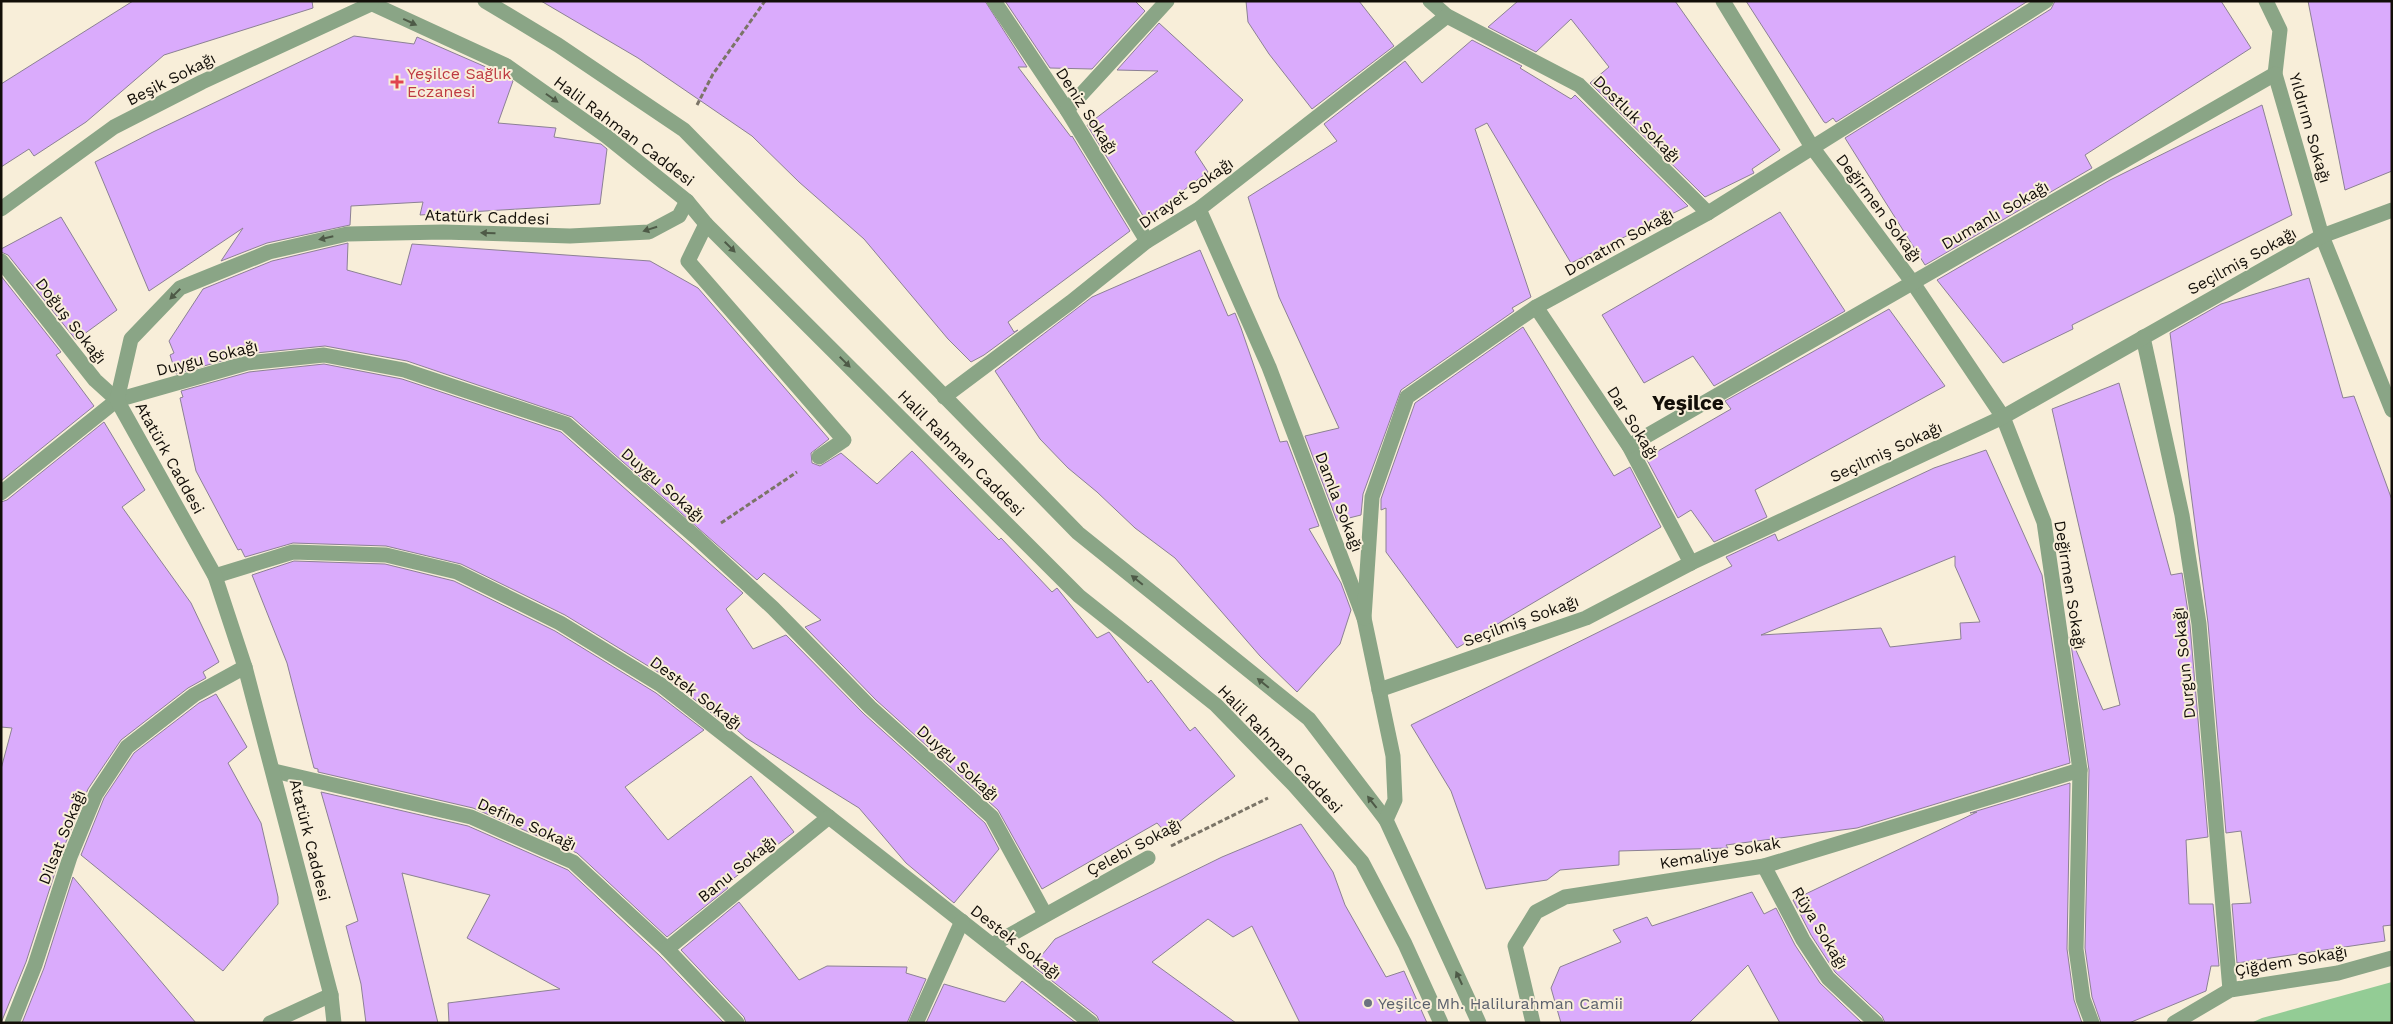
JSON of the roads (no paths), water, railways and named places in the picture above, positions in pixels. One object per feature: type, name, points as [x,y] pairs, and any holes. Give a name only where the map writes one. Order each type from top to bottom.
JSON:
[{"type":"street","name":"Halil Rahman Caddesi","points":[[485,1],[558,45],[684,130],[1078,533],[1308,719],[1386,820],[1479,1023]]},
{"type":"street","name":"Deniz Sokağı","points":[[994,1],[1067,110],[1148,241]]},
{"type":"street","points":[[1067,110],[1167,1]]},
{"type":"street","name":"Dostluk Sokağı","points":[[1430,1],[1447,16],[1579,85],[1708,213]]},
{"type":"street","name":"Değirmen Sokağı","points":[[1723,1],[1812,147],[1913,283],[2002,416],[2044,522],[2080,770],[2076,949],[2083,999],[2092,1023]]},
{"type":"street","name":"Donatım Sokağı","points":[[1364,618],[1372,497],[1407,397],[1536,307],[1708,213],[2046,1]]},
{"type":"street","name":"Yıldırım Sokağı","points":[[2266,1],[2280,30],[2275,74],[2322,236],[2392,410]]},
{"type":"street","name":"Halil Rahman Caddesi","points":[[368,3],[506,66],[606,136],[686,201],[706,224],[1079,596],[1216,705],[1294,785],[1362,862],[1405,944],[1441,1023]]},
{"type":"street","name":"Beşik Sokağı","points":[[1,209],[114,127],[202,82],[368,3]]},
{"type":"street","name":"Dirayet Sokağı","points":[[944,397],[1071,302],[1148,241],[1199,209],[1447,16]]},
{"type":"street","name":"Dumanlı Sokağı","points":[[1629,446],[2275,74]]},
{"type":"street","name":"Atatürk Caddesi","points":[[334,1023],[331,995],[274,771],[245,667],[215,576],[117,400],[131,339],[180,288],[269,252],[347,234],[443,232],[570,236],[649,232],[679,216],[686,201]]},
{"type":"street","name":"Damla Sokağı","points":[[1199,209],[1268,367],[1364,618],[1393,756],[1395,800],[1386,820]]},
{"type":"street","name":"Seçilmiş Sokağı","points":[[1379,690],[1586,618],[1691,563],[2002,416],[2322,236],[2392,210]]},
{"type":"street","points":[[706,224],[688,261],[844,440],[819,457]]},
{"type":"street","name":"Doğuş Sokağı","points":[[1,261],[95,380],[117,400]]},
{"type":"street","name":"Dar Sokağı","points":[[1536,307],[1629,446],[1691,563]]},
{"type":"street","name":"Durgun Sokağı","points":[[2144,337],[2182,515],[2199,624],[2230,990]]},
{"type":"street","name":"Duygu Sokağı","points":[[117,400],[247,363],[324,355],[404,370],[566,424],[698,538],[773,608],[870,707],[992,817],[1045,914]]},
{"type":"street","points":[[2,492],[117,400]]},
{"type":"street","name":"Destek Sokağı","points":[[215,576],[294,552],[386,555],[457,572],[560,622],[661,685],[1091,1023]]},
{"type":"street","name":"Dilsat Sokağı","points":[[12,1023],[35,965],[70,857],[96,794],[128,747],[194,695],[245,667]]},
{"type":"street","name":"Kemaliye Sokak","points":[[1533,1023],[1515,946],[1536,912],[1566,896],[1764,866],[2080,770]]},
{"type":"street","name":"Define Sokağı","points":[[274,771],[471,816],[573,862],[667,949],[737,1023]]},
{"type":"street","name":"Banu Sokağı","points":[[667,949],[830,817]]},
{"type":"street","name":"Çelebi Sokağı","points":[[992,945],[1148,858]]},
{"type":"street","name":"Rüya Sokağı","points":[[1764,866],[1803,940],[1828,978],[1876,1023]]},
{"type":"street","points":[[916,1023],[962,921]]},
{"type":"street","name":"Çiğdem Sokağı","points":[[2174,1023],[2230,990],[2338,972],[2392,958]]},
{"type":"street","points":[[270,1023],[331,995]]},
{"type":"place","name":"Yeşilce Sağlık Eczanesi","points":[[397,82]]},
{"type":"place","name":"Yeşilce Mh. Halilurahman Camii","points":[[1368,1003]]},
{"type":"district","name":"Yeşilce","points":[[1688,402]]}]
